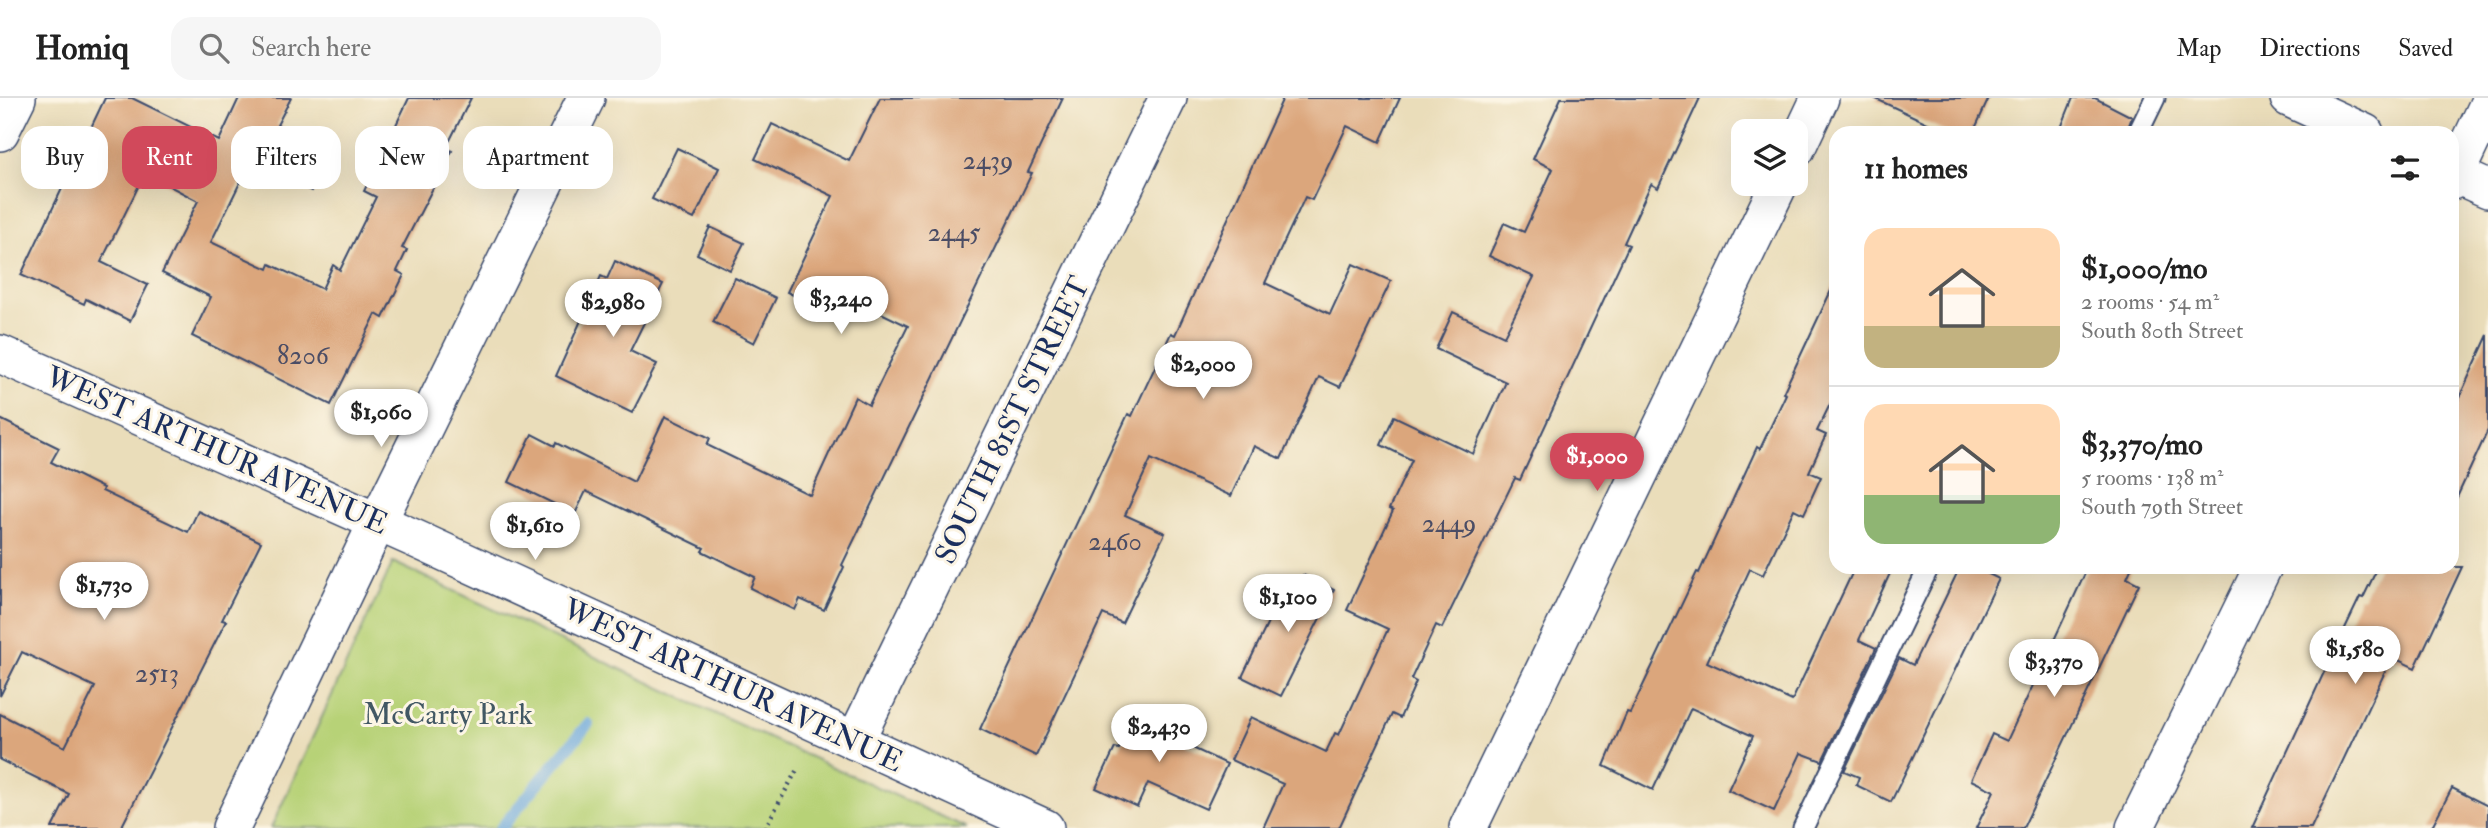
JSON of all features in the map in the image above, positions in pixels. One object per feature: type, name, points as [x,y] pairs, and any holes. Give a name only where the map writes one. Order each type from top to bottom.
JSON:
[{"type":"street","points":[[0,132],[17,98]]},
{"type":"street","points":[[231,828],[586,98]]},
{"type":"street","name":"SOUTH 81ST STREET","points":[[855,741],[1168,98]]},
{"type":"street","points":[[1808,124],[1820,98]]},
{"type":"street","points":[[2289,98],[2350,126]]},
{"type":"street","points":[[2459,164],[2488,105]]},
{"type":"street","points":[[2459,178],[2488,190]]},
{"type":"street","points":[[1468,828],[1773,196]]},
{"type":"street","name":"WEST ARTHUR AVENUE","points":[[0,354],[378,522],[1045,828]]},
{"type":"street","points":[[2135,828],[2260,574]]},
{"type":"lane","points":[[2141,126],[2155,98]]},
{"type":"lane","points":[[1804,828],[1926,574]]},
{"type":"path","points":[[765,828],[798,768]]},
{"type":"green space","name":"McCarty Park","points":[[393,562],[718,715],[967,828],[271,828]]},
{"type":"building","points":[[105,98],[132,98],[189,126],[122,126],[122,189],[137,189],[101,262],[148,285],[130,321],[86,299],[84,304],[21,275],[62,189],[108,189],[108,126],[92,126]]},
{"type":"building","points":[[239,98],[291,98],[277,125],[279,126],[231,126],[231,189],[237,189],[211,242],[268,269],[270,264],[322,289],[333,265],[340,270],[376,197],[364,191],[365,189],[432,189],[402,248],[407,250],[397,271],[404,275],[383,318],[376,314],[331,405],[192,336],[211,297],[162,273],[198,201],[175,189],[217,189],[217,140],[219,141]]},
{"type":"building","points":[[409,98],[471,98],[449,142],[449,126],[395,126]]},
{"type":"building","points":[[880,98],[1063,98],[1028,172],[1032,173],[842,565],[844,567],[824,610],[800,599],[795,610],[750,588],[755,577],[702,551],[704,548],[586,491],[575,514],[509,482],[532,434],[634,482],[665,416],[710,438],[707,445],[810,495],[855,397],[869,405],[908,326],[838,292],[828,312],[787,292],[833,196],[755,159],[772,124],[849,161]]},
{"type":"building","points":[[1283,98],[1400,98],[1380,142],[1347,126],[1312,200],[1305,197],[1265,283],[1330,314],[1353,264],[1391,281],[1340,387],[1319,377],[1281,459],[1254,446],[1231,496],[1151,459],[1125,515],[1165,533],[1122,623],[1103,614],[1036,756],[980,729],[1128,414],[1132,416],[1171,333],[1175,335]]},
{"type":"building","points":[[1561,98],[1700,98],[1658,188],[1651,184],[1624,243],[1629,245],[1520,480],[1515,478],[1442,628],[1436,625],[1411,679],[1416,682],[1400,718],[1392,714],[1339,828],[1263,828],[1283,784],[1231,760],[1251,717],[1326,752],[1335,733],[1339,735],[1388,629],[1347,610],[1393,511],[1389,509],[1412,460],[1381,445],[1394,416],[1473,454],[1506,382],[1436,349],[1453,312],[1504,336],[1534,277],[1489,256],[1504,223],[1524,232],[1553,169],[1533,159]]},
{"type":"building","points":[[1874,98],[1989,98],[1976,126],[1934,126]]},
{"type":"building","points":[[2073,98],[2095,98],[2132,117],[2129,126],[2062,126]]},
{"type":"building","points":[[677,148],[719,168],[694,219],[652,199]]},
{"type":"building","points":[[710,227],[744,243],[730,270],[697,254]]},
{"type":"building","points":[[615,261],[663,284],[630,351],[657,364],[632,413],[556,376],[601,276],[607,279]]},
{"type":"building","points":[[735,278],[776,298],[754,343],[713,322]]},
{"type":"building","points":[[1829,295],[1829,406],[1817,431],[1826,435],[1809,472],[1821,477],[1804,514],[1794,509],[1763,575],[1750,569],[1707,662],[1792,701],[1852,574],[1890,574],[1859,640],[1876,648],[1822,761],[1801,753],[1774,811],[1728,790],[1753,736],[1691,708],[1653,790],[1604,766],[1627,712],[1630,713],[1697,572],[1699,573],[1757,447],[1760,449],[1786,394],[1783,393]]},
{"type":"building","points":[[2488,335],[2488,430],[2459,493],[2459,398]]},
{"type":"building","points":[[0,419],[59,448],[51,462],[103,488],[102,491],[188,532],[198,511],[261,542],[222,620],[226,621],[121,828],[52,828],[69,794],[0,760],[0,714],[65,747],[95,687],[22,652],[0,696]]},
{"type":"building","points":[[1957,574],[1989,574],[1999,579],[1891,802],[1856,785],[1859,777],[1844,771],[1899,658],[1913,665]]},
{"type":"building","points":[[2085,574],[2129,574],[2127,578],[2139,584],[2023,828],[1976,828],[1994,791],[1971,780],[1992,734],[2007,741]]},
{"type":"building","points":[[2375,574],[2459,574],[2415,668],[2392,657],[2311,828],[2252,828],[2360,597],[2363,598]]},
{"type":"building","points":[[1303,575],[1334,590],[1281,696],[1242,677],[1287,583],[1297,587]]},
{"type":"building","points":[[1140,704],[1176,722],[1169,737],[1227,764],[1206,809],[1148,783],[1137,807],[1096,788],[1115,748],[1119,749]]},
{"type":"building","points":[[2452,788],[2488,806],[2488,828],[2431,828]]},
{"type":"waterway","points":[[501,828],[588,724]]}]
